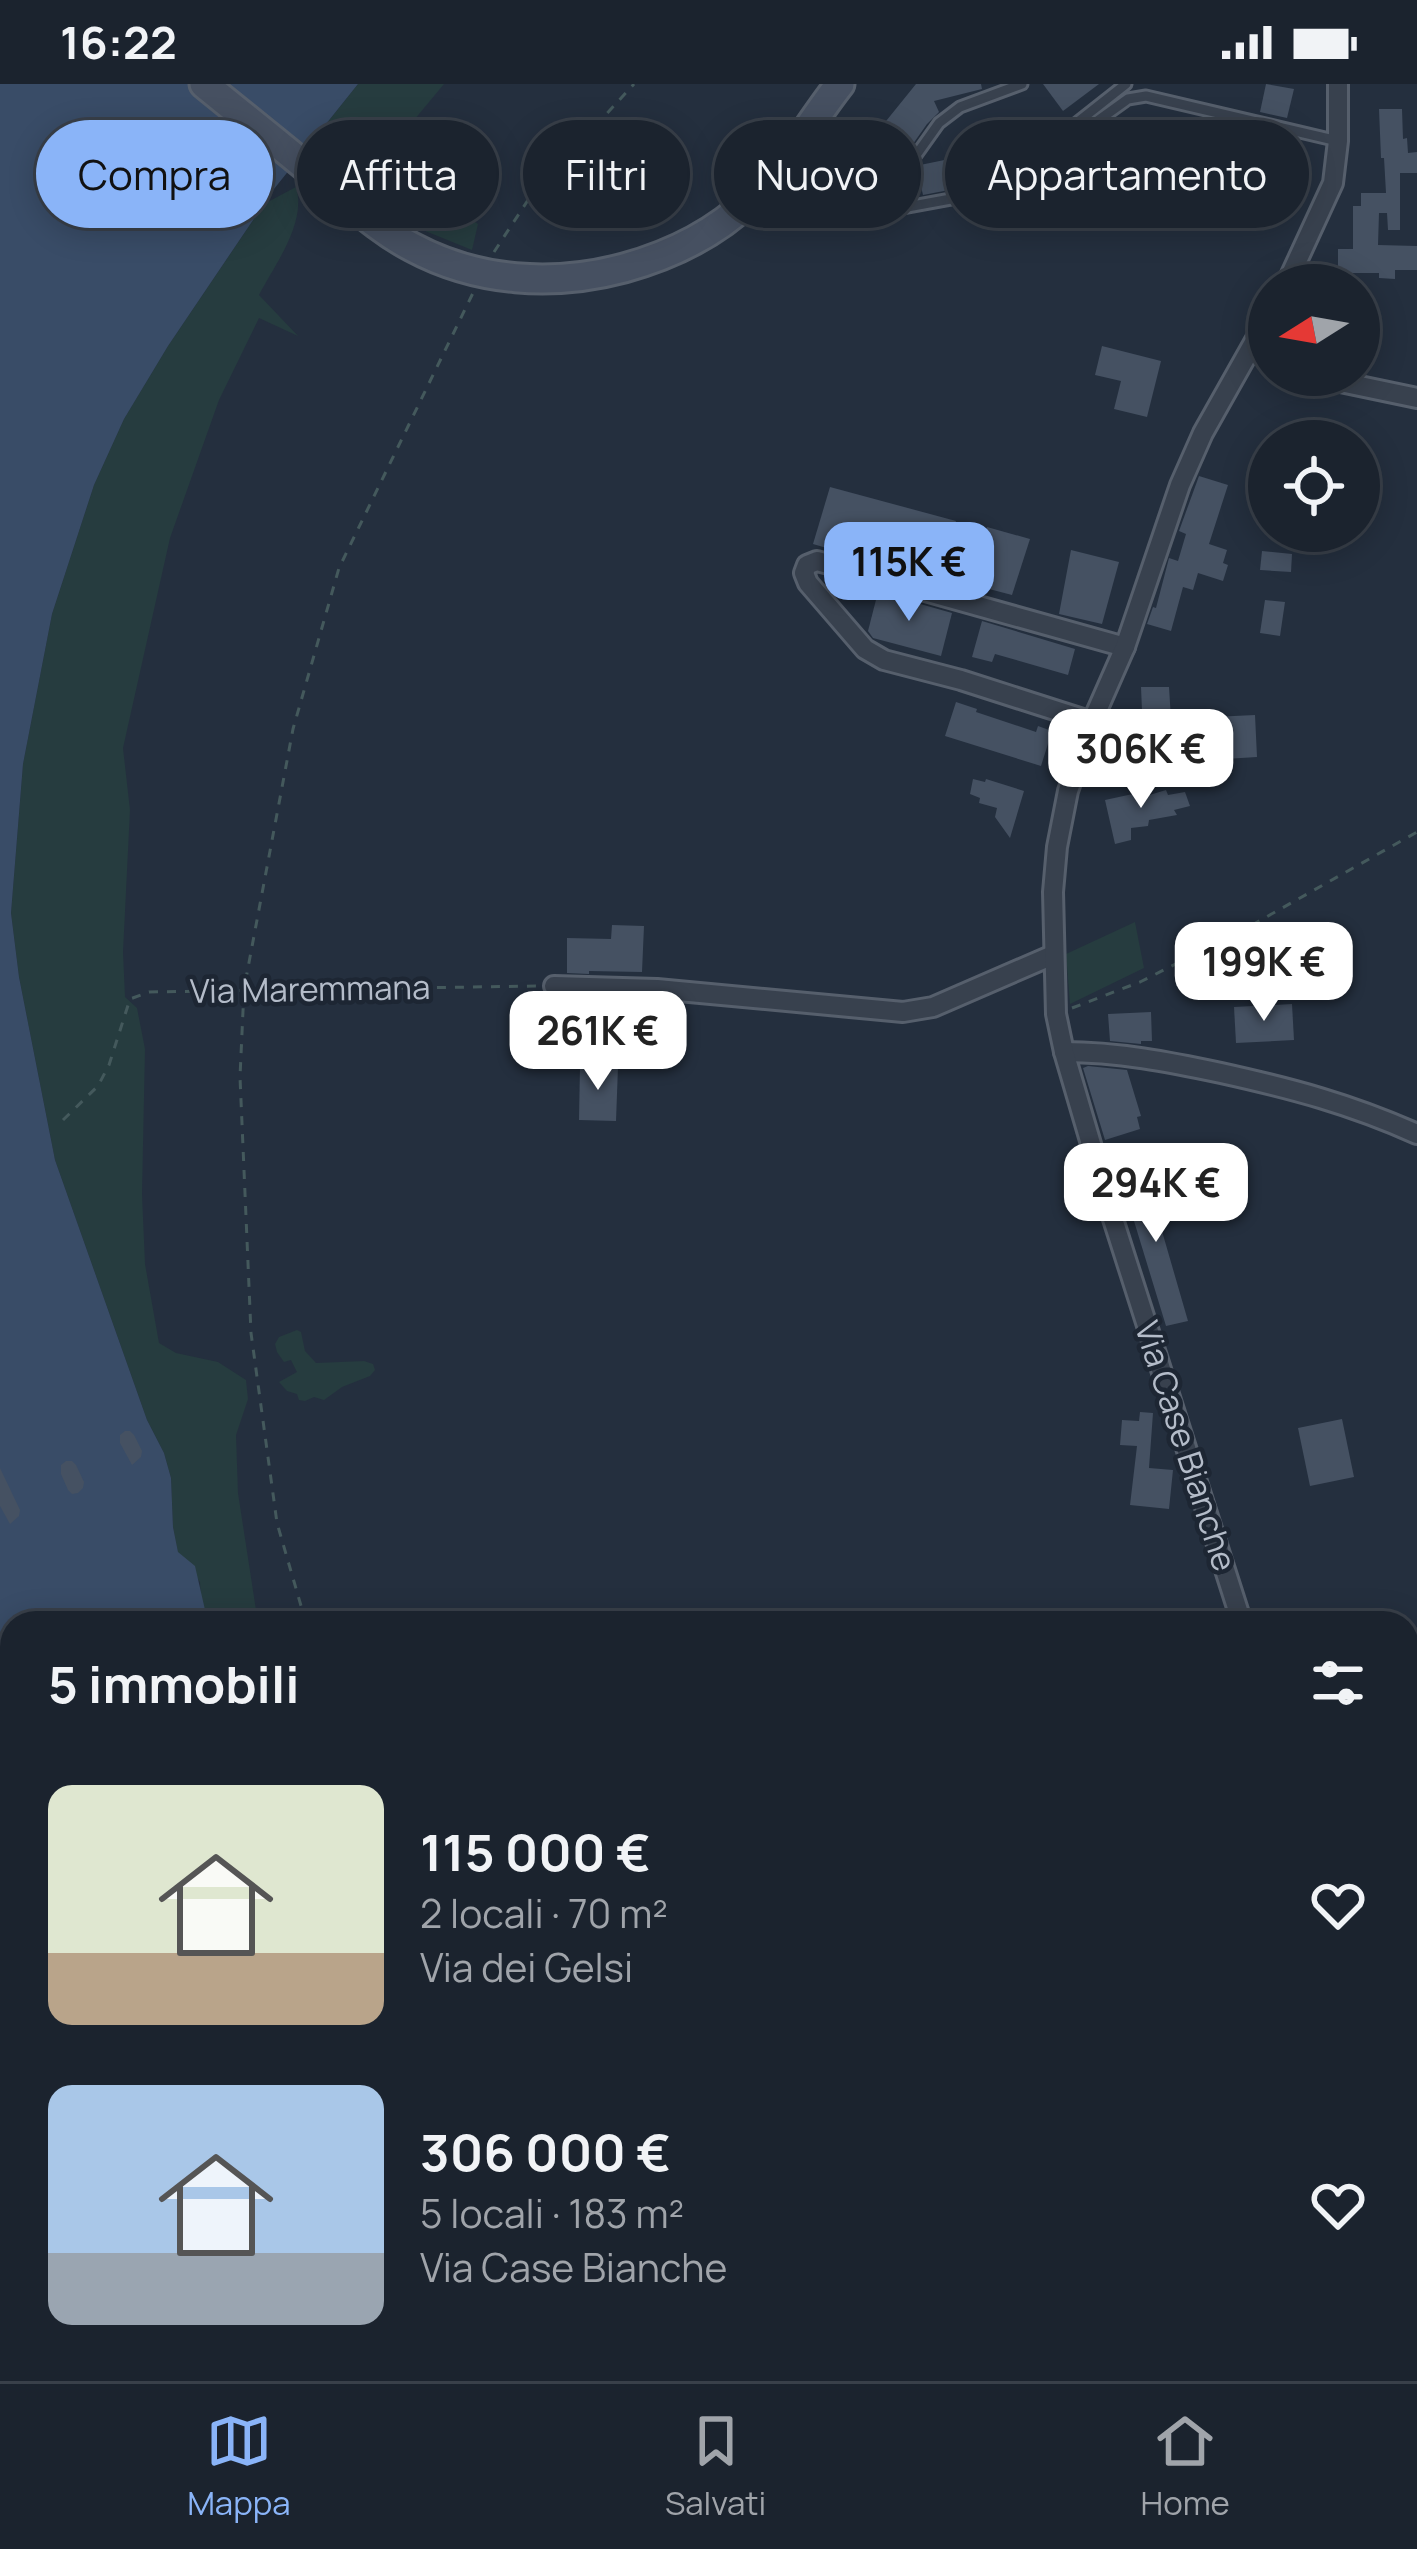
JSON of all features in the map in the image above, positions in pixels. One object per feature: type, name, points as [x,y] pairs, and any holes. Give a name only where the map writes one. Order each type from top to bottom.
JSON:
[{"type":"main road","points":[[204,84],[398,239],[432,257],[483,273],[540,280],[632,266],[696,239],[737,212],[769,182],[840,84]]},
{"type":"street","points":[[1296,264],[1333,183],[1338,84]]},
{"type":"street","name":"Via Case Bianche","points":[[1238,1611],[1064,1052],[1056,1014],[1053,892],[1067,791],[1092,722],[1125,647],[1180,484],[1248,354]]},
{"type":"street","points":[[1380,390],[1417,398]]},
{"type":"street","points":[[1092,722],[884,660],[865,649],[808,584],[807,565],[817,561],[1125,647]]},
{"type":"street","points":[[554,986],[657,989],[903,1012],[933,1007],[1053,956]]},
{"type":"street","points":[[1064,1052],[1131,1056],[1296,1089],[1417,1134]]},
{"type":"lane","points":[[1022,84],[960,106],[939,124],[880,212],[988,192],[1126,84]]},
{"type":"lane","points":[[1099,120],[1128,99],[1145,96],[1248,120]]},
{"type":"lane","points":[[1309,134],[1338,141]]},
{"type":"path","points":[[303,1611],[277,1523],[253,1351],[240,1077],[244,989],[293,729],[339,568],[483,273],[530,197],[634,84]]},
{"type":"path","points":[[1056,1014],[1182,961],[1417,832]]},
{"type":"path","name":"Via Maremmana","points":[[63,1120],[98,1085],[130,999],[149,992],[554,986]]},
{"type":"green space","points":[[358,84],[444,84],[414,120],[329,120]]},
{"type":"green space","points":[[296,187],[293,229],[259,295],[298,336],[259,318],[219,400],[170,538],[123,748],[130,810],[125,997],[137,1008],[145,1049],[145,1264],[159,1343],[176,1353],[218,1362],[246,1380],[248,1399],[236,1435],[238,1493],[256,1611],[204,1611],[200,1582],[178,1553],[164,1453],[147,1420],[55,1160],[11,913],[23,764],[52,614],[94,485],[124,419],[248,228],[273,228],[273,199]]},
{"type":"green space","points":[[418,228],[477,228],[472,250]]},
{"type":"green space","points":[[1135,922],[1144,968],[1070,1004],[1066,954]]},
{"type":"green space","points":[[297,1330],[316,1363],[364,1361],[375,1370],[324,1400],[299,1400],[279,1382],[297,1372],[291,1360],[284,1362],[275,1344],[279,1337]]},
{"type":"water","points":[[0,84],[358,84],[329,120],[297,120],[297,160],[273,190],[273,120],[36,120],[36,228],[248,228],[124,419],[94,485],[52,614],[23,764],[11,913],[55,1160],[147,1420],[164,1453],[178,1552],[195,1566],[205,1611],[0,1611]]},
{"type":"building","points":[[916,84],[981,84],[982,89],[934,101],[939,112],[921,133],[921,120],[887,120]]},
{"type":"building","points":[[1043,84],[1099,84],[1063,111]]},
{"type":"building","points":[[1266,84],[1294,89],[1287,118],[1260,112]]},
{"type":"building","points":[[1379,109],[1402,109],[1403,139],[1407,138],[1408,153],[1417,152],[1417,173],[1400,173],[1400,230],[1388,230],[1387,213],[1379,213],[1378,245],[1417,246],[1417,270],[1395,270],[1395,279],[1380,278],[1380,264],[1338,264],[1338,249],[1353,249],[1353,206],[1361,206],[1361,193],[1386,193]]},
{"type":"building","points":[[945,160],[945,191],[923,195],[921,165]]},
{"type":"building","points":[[1102,346],[1161,361],[1147,417],[1114,409],[1121,381],[1095,375]]},
{"type":"building","points":[[1199,476],[1228,485],[1209,544],[1227,550],[1223,563],[1228,565],[1223,581],[1198,573],[1193,590],[1183,587],[1171,631],[1147,624],[1169,558],[1178,561],[1186,534],[1179,531]]},
{"type":"building","points":[[830,487],[956,521],[939,581],[813,544]]},
{"type":"building","points":[[987,527],[1030,539],[1012,595],[970,584]]},
{"type":"building","points":[[1071,550],[1119,562],[1102,624],[1059,614]]},
{"type":"building","points":[[1262,552],[1292,554],[1291,572],[1260,570]]},
{"type":"building","points":[[878,592],[952,613],[941,656],[873,638],[868,631]]},
{"type":"building","points":[[1265,600],[1285,602],[1280,636],[1260,633]]},
{"type":"building","points":[[982,621],[1075,649],[1068,675],[995,654],[992,662],[972,657]]},
{"type":"building","points":[[1141,687],[1169,687],[1171,719],[1255,715],[1257,757],[1225,759],[1224,749],[1144,758]]},
{"type":"building","points":[[956,702],[1036,732],[1038,726],[1052,731],[1041,766],[945,736]]},
{"type":"building","points":[[973,779],[1024,791],[1010,838],[995,817],[997,808],[979,803],[980,798],[970,794]]},
{"type":"building","points":[[1166,790],[1168,795],[1185,792],[1190,806],[1174,810],[1177,815],[1149,820],[1148,826],[1131,828],[1131,840],[1115,844],[1105,800]]},
{"type":"building","points":[[612,925],[644,926],[642,972],[567,973],[567,938],[611,939]]},
{"type":"building","points":[[555,1000],[588,1000],[586,1061],[553,1059]]},
{"type":"building","points":[[1292,1004],[1294,1040],[1236,1043],[1234,1007]]},
{"type":"building","points":[[1151,1012],[1152,1041],[1110,1041],[1108,1014]]},
{"type":"building","points":[[580,1066],[618,1067],[616,1121],[579,1120]]},
{"type":"building","points":[[1083,1068],[1127,1070],[1141,1116],[1137,1117],[1140,1129],[1105,1140]]},
{"type":"building","points":[[1160,1174],[1169,1203],[1155,1207],[1188,1321],[1166,1326],[1123,1185]]},
{"type":"building","points":[[1140,1412],[1153,1413],[1149,1468],[1173,1470],[1169,1509],[1130,1505],[1137,1446],[1120,1445],[1122,1420],[1139,1421]]},
{"type":"building","points":[[1342,1419],[1354,1477],[1310,1486],[1298,1428]]},
{"type":"building","points":[[125,1431],[134,1435],[142,1451],[132,1465],[120,1443]]},
{"type":"building","points":[[66,1461],[76,1465],[84,1482],[78,1493],[68,1490],[61,1474]]},
{"type":"building","points":[[0,1468],[20,1510],[10,1524],[0,1506]]}]
